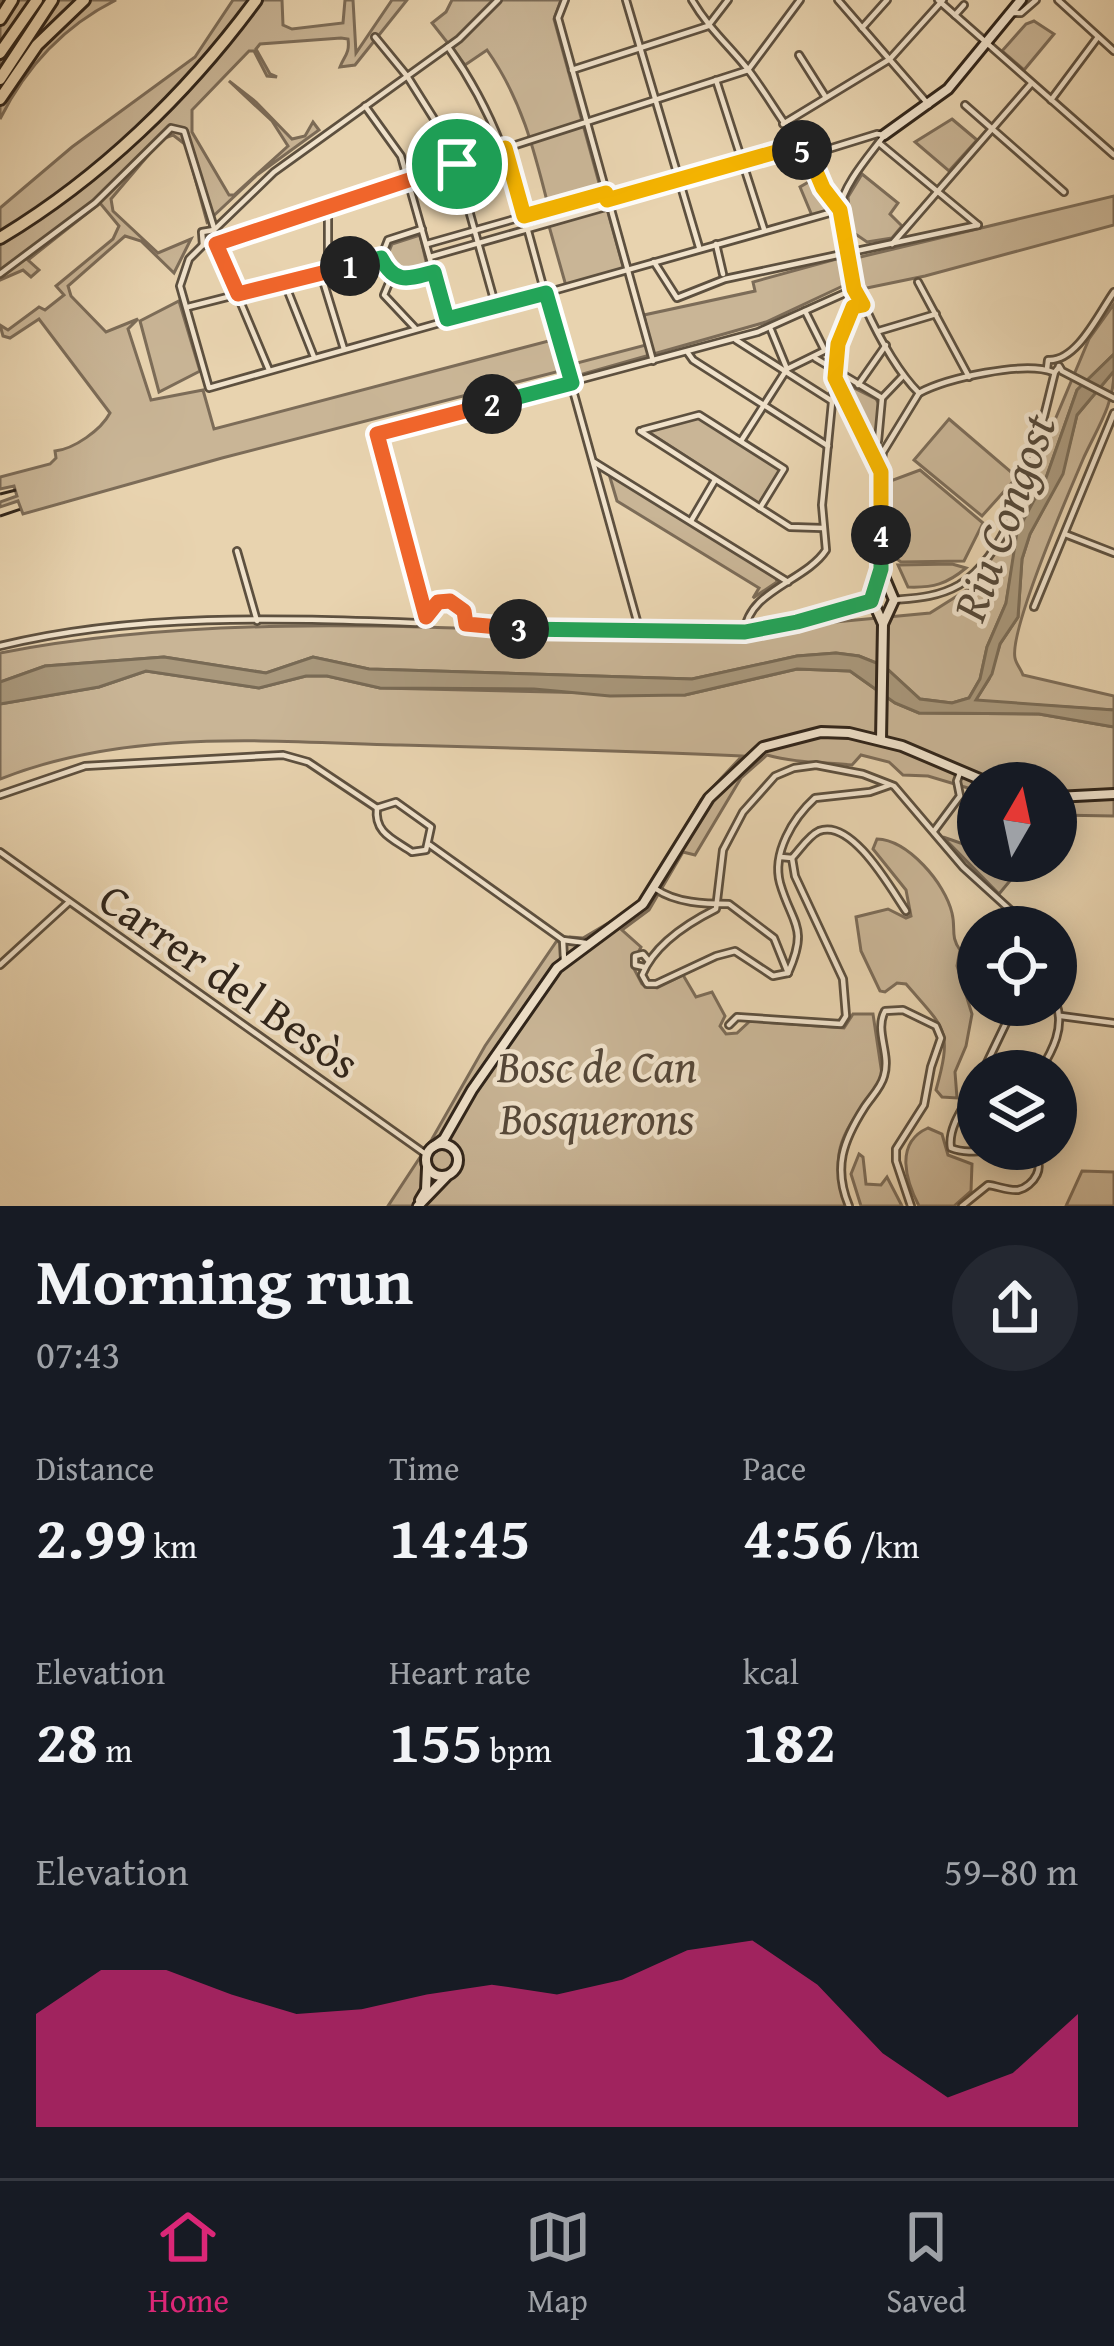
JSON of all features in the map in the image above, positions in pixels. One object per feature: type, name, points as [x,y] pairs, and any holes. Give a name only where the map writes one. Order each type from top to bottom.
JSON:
[{"type":"highway","points":[[0,19],[12,0]]},
{"type":"highway","points":[[0,50],[33,0]]},
{"type":"highway","points":[[0,79],[52,0]]},
{"type":"highway","points":[[0,100],[38,45],[84,0]]},
{"type":"highway","points":[[0,238],[63,196],[142,129],[252,0]]},
{"type":"street","points":[[202,245],[202,232],[214,229],[274,172],[448,47],[498,0]]},
{"type":"street","points":[[565,0],[558,18],[653,362]]},
{"type":"street","points":[[626,0],[700,249]]},
{"type":"street","points":[[572,70],[708,26],[728,0]]},
{"type":"street","points":[[800,0],[748,70],[202,245],[189,259],[181,286],[209,388],[496,307],[544,289],[840,210]]},
{"type":"street","points":[[838,0],[929,105]]},
{"type":"street","points":[[862,28],[887,0]]},
{"type":"street","points":[[919,393],[858,306],[840,210],[844,195],[881,139],[929,105],[988,45],[1021,0]]},
{"type":"street","points":[[1012,13],[1021,13],[1036,0]]},
{"type":"street","points":[[1058,0],[1114,51]]},
{"type":"street","points":[[695,1],[708,26],[748,70],[797,146],[809,155],[823,188],[840,210]]},
{"type":"street","points":[[782,124],[890,59],[940,1],[1114,155]]},
{"type":"street","points":[[955,15],[966,3]]},
{"type":"street","points":[[375,37],[441,125],[457,164],[496,307]]},
{"type":"street","points":[[1051,100],[1098,38]]},
{"type":"street","points":[[448,47],[479,91],[505,148],[639,628]]},
{"type":"street","points":[[799,56],[826,98]]},
{"type":"street","points":[[716,80],[764,231]]},
{"type":"street","points":[[892,244],[1032,83]]},
{"type":"street","points":[[965,105],[1064,192]]},
{"type":"street","points":[[365,106],[401,156],[447,319]]},
{"type":"street","points":[[0,274],[95,203],[171,128],[184,131],[217,242],[269,370]]},
{"type":"street","points":[[654,262],[677,298],[724,276],[978,225],[877,134],[809,155]]},
{"type":"street","points":[[430,257],[797,146]]},
{"type":"street","points":[[427,244],[524,216],[608,200]]},
{"type":"street","points":[[328,206],[325,272],[344,349]]},
{"type":"street","points":[[381,258],[388,240],[422,229]]},
{"type":"street","points":[[716,244],[724,276]]},
{"type":"street","points":[[186,307],[381,258]]},
{"type":"street","points":[[381,258],[392,276],[406,280],[434,272]]},
{"type":"street","points":[[392,276],[384,295],[415,328]]},
{"type":"street","points":[[918,282],[969,377]]},
{"type":"street","points":[[285,283],[314,357]]},
{"type":"street","points":[[426,617],[377,434],[734,339],[854,289]]},
{"type":"street","points":[[0,646],[117,626],[256,620],[416,623],[438,602],[450,601],[464,611],[466,624],[475,626],[745,632],[927,598],[976,572],[1001,535],[1024,481],[1054,367],[1073,350],[1114,292]]},
{"type":"street","points":[[745,632],[748,613],[823,555],[838,344],[858,306]]},
{"type":"street","points":[[805,311],[825,350]]},
{"type":"street","points":[[879,331],[936,314]]},
{"type":"street","points":[[770,327],[786,370]]},
{"type":"street","points":[[734,339],[832,401]]},
{"type":"street","points":[[741,441],[786,370],[838,344]]},
{"type":"street","points":[[858,385],[886,345]]},
{"type":"street","points":[[688,352],[693,360],[828,446]]},
{"type":"street","points":[[812,357],[835,375],[882,398]]},
{"type":"street","points":[[879,448],[919,393],[969,377],[1054,367],[1113,398]]},
{"type":"street","points":[[835,375],[879,448]]},
{"type":"street","points":[[883,624],[873,605],[881,569],[882,398],[903,376]]},
{"type":"street","points":[[1034,608],[1114,413]]},
{"type":"street","points":[[760,508],[784,469],[741,441],[699,415],[640,430],[716,480],[760,508],[795,529],[823,528]]},
{"type":"street","points":[[594,462],[788,581]]},
{"type":"street","points":[[691,521],[716,480]]},
{"type":"street","points":[[1065,533],[1114,553]]},
{"type":"street","points":[[237,551],[256,620]]},
{"type":"street","points":[[881,569],[892,603],[883,624],[881,740]]},
{"type":"street","points":[[877,589],[888,589]]},
{"type":"street","points":[[861,736],[883,721]]},
{"type":"street","points":[[883,721],[892,740],[902,746]]},
{"type":"street","points":[[418,1206],[426,1190],[429,1156],[564,960],[631,915],[656,889],[703,806],[756,751],[777,740],[821,732],[881,740],[957,768]]},
{"type":"street","points":[[0,795],[85,766],[283,755],[308,762],[377,808]]},
{"type":"street","points":[[719,904],[723,850],[730,832],[775,776],[816,765],[836,766],[890,784],[963,867],[1006,906]]},
{"type":"street","points":[[788,973],[799,936],[778,875],[793,822],[814,799],[870,792],[890,784]]},
{"type":"street","points":[[1077,796],[1114,794]]},
{"type":"street","points":[[934,831],[957,800]]},
{"type":"street","points":[[377,808],[396,802],[431,826],[430,845]]},
{"type":"street","points":[[377,808],[375,822],[380,831],[412,852],[430,845]]},
{"type":"street","points":[[792,859],[813,834],[835,830],[856,844],[906,911]]},
{"type":"street","points":[[430,845],[563,940],[588,943]]},
{"type":"street","name":"Carrer del Besòs","points":[[0,852],[429,1156]]},
{"type":"street","points":[[781,857],[792,859]]},
{"type":"street","points":[[729,1025],[737,1017],[749,1016],[841,1024],[846,1016],[843,980],[795,876],[792,859]]},
{"type":"street","points":[[656,889],[665,896],[729,904],[774,938],[788,973]]},
{"type":"street","points":[[0,964],[69,902]]},
{"type":"street","points":[[719,904],[675,934],[645,966],[642,975],[647,984],[735,951],[773,976],[788,973]]},
{"type":"street","points":[[563,940],[564,960]]},
{"type":"street","points":[[849,1206],[841,1175],[843,1143],[883,1083],[887,1063],[879,1021],[893,1008],[936,1026],[941,1038],[924,1105],[896,1149],[911,1206]]},
{"type":"street","points":[[1077,1018],[1114,1023]]},
{"type":"street","points":[[418,1206],[457,1167],[456,1120]]},
{"type":"street","points":[[957,1123],[949,1139],[951,1148],[957,1150]]},
{"type":"street","points":[[429,1156],[446,1145],[454,1151]]},
{"type":"street","points":[[429,1156],[437,1176],[447,1176]]},
{"type":"street","points":[[962,1206],[988,1186],[1023,1189],[1038,1170]]},
{"type":"green space","points":[[0,0],[116,0],[80,22],[48,50],[0,119]]},
{"type":"green space","points":[[233,0],[282,0],[283,25],[292,29],[343,23],[345,0],[353,0],[356,53],[392,0],[407,0],[355,65],[340,67],[348,39],[260,44],[256,49],[270,74],[277,77],[267,76],[254,51],[249,51],[192,110],[192,132],[229,195],[288,146],[272,121],[229,81],[292,139],[305,136],[313,122],[319,130],[257,175],[207,222],[186,145],[173,135],[162,139],[111,199],[113,211],[158,253],[191,239],[174,273],[141,241],[125,236],[68,286],[71,296],[106,332],[138,319],[128,329],[151,400],[203,390],[214,429],[556,339],[564,370],[23,514],[18,501],[0,507],[0,502],[17,496],[14,486],[0,489],[0,477],[50,464],[55,451],[86,438],[110,413],[39,319],[10,338],[3,336],[0,325],[8,330],[64,295],[56,286],[113,239],[119,226],[100,203],[28,260],[39,270],[31,277],[23,270],[0,280],[0,208],[72,147],[195,57]]},
{"type":"green space","points":[[452,0],[561,0],[554,19],[601,190],[548,205],[525,124],[499,68],[487,50],[465,65],[432,23]]},
{"type":"green space","points":[[1034,21],[1054,34],[1024,70],[1002,51]]},
{"type":"green space","points":[[952,119],[977,140],[949,171],[915,142]]},
{"type":"green space","points":[[862,174],[898,203],[890,214],[902,226],[892,238],[867,242],[851,231],[848,197]]},
{"type":"green space","points":[[819,176],[830,196],[837,197],[835,212],[813,218],[800,187]]},
{"type":"green space","points":[[1114,196],[1114,225],[925,276],[862,289],[852,259]]},
{"type":"green space","points":[[600,197],[606,200],[604,207],[528,225],[531,217]]},
{"type":"green space","points":[[607,209],[624,270],[566,286],[549,226]]},
{"type":"green space","points":[[420,235],[428,270],[404,276],[393,272],[386,259],[392,244]]},
{"type":"green space","points":[[840,258],[847,284],[766,322],[576,376],[573,364],[650,344],[644,315],[755,291],[753,282]]},
{"type":"green space","points":[[179,301],[200,371],[159,392],[140,321]]},
{"type":"green space","points":[[1114,304],[1114,354],[1077,390],[1046,478],[1019,527],[1006,603],[969,698],[952,703],[920,699],[884,666],[836,653],[797,656],[692,679],[369,669],[313,657],[266,673],[164,657],[45,666],[0,682],[0,653],[180,630],[362,626],[726,638],[930,613],[973,586],[1007,534],[1089,339]]},
{"type":"green space","points":[[1114,371],[1108,405],[1031,590],[1015,658],[1023,675],[1114,696],[1114,710],[975,701],[989,679],[1000,644],[1018,617],[1022,559],[1062,474],[1077,415]]},
{"type":"green space","points":[[850,386],[879,404],[872,441],[846,394]]},
{"type":"green space","points":[[699,417],[780,470],[759,504],[647,431]]},
{"type":"green space","points":[[949,419],[1017,477],[982,516],[914,460]]},
{"type":"green space","points":[[920,470],[983,523],[964,561],[901,562],[887,552],[885,483]]},
{"type":"green space","points":[[609,474],[777,582],[753,598],[759,588],[617,501]]},
{"type":"green space","points":[[898,565],[966,568],[946,581],[917,587],[908,587]]},
{"type":"green space","name":"Bosc de Can Bosquerons","points":[[797,669],[850,671],[895,703],[919,713],[1039,714],[1114,727],[1114,816],[1077,815],[1077,762],[957,762],[957,785],[903,775],[889,762],[861,755],[852,765],[767,755],[741,778],[695,855],[683,852],[649,910],[622,930],[641,947],[632,965],[642,984],[657,988],[683,975],[696,997],[712,992],[725,1016],[720,1026],[726,1034],[737,1033],[750,1021],[844,1028],[853,1014],[873,1014],[883,1081],[843,1138],[838,1168],[846,1206],[388,1206],[485,1046],[556,942],[583,938],[632,909],[649,891],[701,800],[742,756],[195,742],[97,752],[0,779],[0,704],[99,687],[146,671],[259,688],[306,676],[327,676],[380,688],[685,695]]},
{"type":"green space","points":[[877,839],[913,855],[948,901],[957,943],[957,1026],[970,1026],[964,1050],[957,1050],[957,1098],[942,1097],[936,1090],[944,1054],[937,1021],[906,984],[880,991],[861,951],[856,917],[888,909],[911,916],[906,890],[873,849]]},
{"type":"green space","points":[[987,882],[1009,882],[999,894]]},
{"type":"green space","points":[[928,1128],[942,1134],[948,1155],[957,1158],[957,1170],[972,1170],[971,1191],[954,1206],[919,1206],[906,1163],[917,1135]]},
{"type":"green space","points":[[859,1154],[866,1184],[881,1185],[887,1177],[902,1206],[861,1206],[851,1174]]},
{"type":"green space","points":[[1082,1171],[1114,1172],[1114,1206],[1066,1206]]},
{"type":"shaded area","points":[[1114,354],[1114,371],[1077,415],[1063,474],[1030,534],[1022,559],[1018,617],[1000,644],[992,674],[976,700],[1114,710],[1114,727],[1039,714],[919,713],[895,703],[850,671],[797,669],[685,695],[610,696],[534,689],[380,688],[327,676],[306,676],[259,688],[146,671],[99,687],[0,704],[0,682],[45,666],[164,657],[266,673],[313,657],[369,669],[692,679],[797,656],[836,653],[884,666],[920,699],[952,703],[969,698],[1006,603],[1017,532],[1046,478],[1077,390]]},
{"type":"railway","points":[[0,494],[16,490]]},
{"type":"railway","points":[[0,516],[21,509]]},
{"type":"route","points":[[797,146],[809,155],[823,188],[840,210],[854,289],[863,305],[853,307],[838,344],[835,378],[881,472],[881,569],[871,601],[745,632],[475,626],[466,624],[464,611],[450,601],[433,605],[426,617],[377,434],[572,383],[546,293],[447,319],[434,272],[406,280],[395,278],[381,258],[238,294],[216,244],[457,164],[505,148],[524,216],[606,193],[607,200],[797,146]]},
{"type":"water label","name":"Riu Congost","points":[[1003,517]]}]
